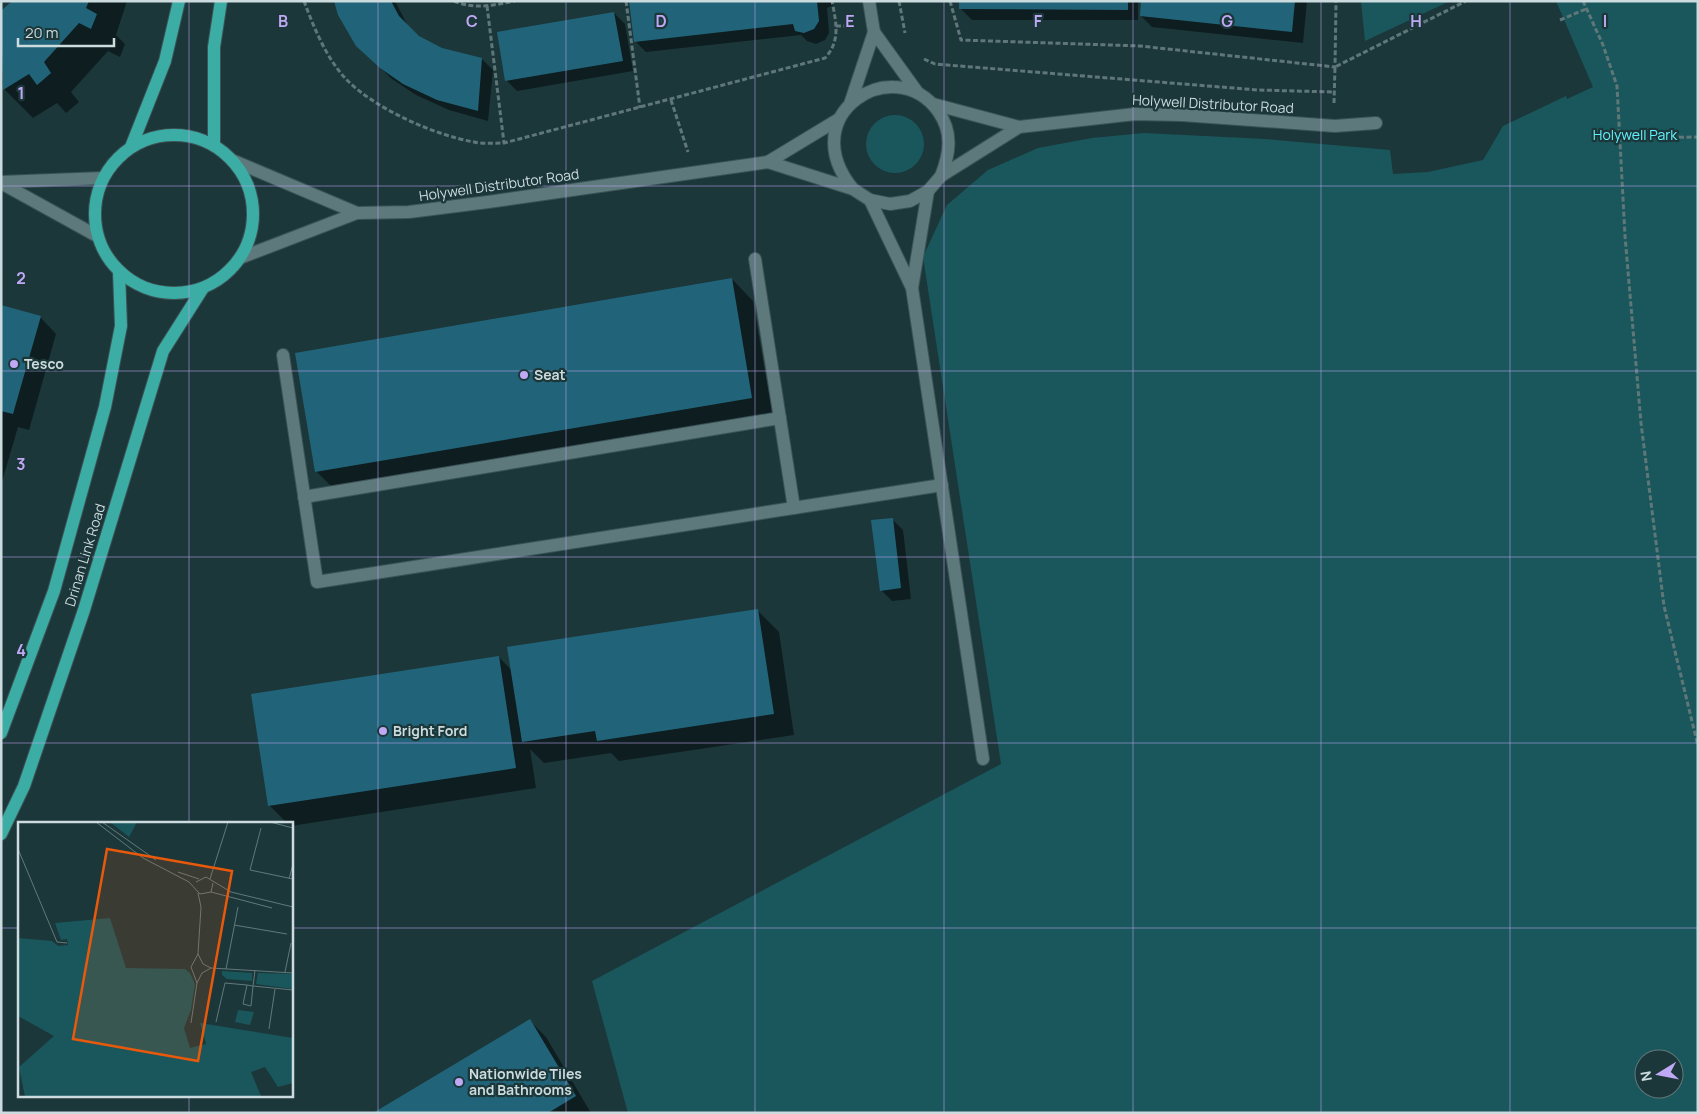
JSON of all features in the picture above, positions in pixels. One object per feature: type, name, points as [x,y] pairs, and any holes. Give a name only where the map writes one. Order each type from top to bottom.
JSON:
[{"type":"main road","points":[[131,147],[165,61],[179,1]]},
{"type":"main road","points":[[214,145],[214,47],[221,1]]},
{"type":"main road","points":[[172,134],[194,136],[214,145],[234,161],[248,184],[254,210],[251,236],[240,258],[224,276],[202,288],[181,293],[158,292],[137,284],[119,272],[107,256],[97,236],[94,216],[103,178],[114,161],[131,147],[150,138],[172,134]]},
{"type":"main road","name":"Drinan Link Road","points":[[1,733],[54,591],[105,407],[121,326],[119,272]]},
{"type":"main road","name":"Drinan Link Road","points":[[1,834],[24,786],[84,610],[163,351],[202,288]]},
{"type":"street","points":[[869,1],[874,32],[918,93]]},
{"type":"street","points":[[850,104],[874,32]]},
{"type":"street","name":"Holywell Distributor Road","points":[[853,189],[840,174],[834,154],[834,136],[839,119],[850,104],[865,93],[882,88],[901,88],[918,93],[933,104],[944,119],[949,137],[949,157],[941,176]]},
{"type":"street","name":"Holywell Distributor Road","points":[[933,104],[1020,127],[1135,114],[1182,115],[1335,126],[1376,123]]},
{"type":"street","name":"Holywell Distributor Road","points":[[240,258],[357,213],[409,212],[478,204],[768,162],[839,119]]},
{"type":"street","name":"Holywell Distributor Road","points":[[768,162],[853,189],[870,200],[890,204],[910,201],[928,191],[941,176],[1020,127]]},
{"type":"street","points":[[234,161],[357,213]]},
{"type":"street","points":[[1,182],[103,178]]},
{"type":"street","points":[[1,182],[97,236]]},
{"type":"street","points":[[912,288],[928,191]]},
{"type":"street","points":[[870,200],[912,288],[983,758]]},
{"type":"street","points":[[755,259],[794,508]]},
{"type":"street","points":[[283,355],[317,582],[942,485]]},
{"type":"street","points":[[304,497],[780,418]]},
{"type":"path","points":[[304,1],[315,33],[345,78],[382,107],[432,131],[475,143],[504,143],[826,58],[834,49],[836,26],[832,1]]},
{"type":"path","points":[[454,1],[467,6],[487,6],[516,1]]},
{"type":"path","points":[[626,1],[640,108]]},
{"type":"path","points":[[899,1],[906,40]]},
{"type":"path","points":[[950,1],[961,40],[1140,46],[1335,68],[1466,1]]},
{"type":"path","points":[[921,56],[925,60],[941,64],[1258,90],[1334,92],[1336,1]]},
{"type":"path","points":[[1583,1],[1603,45],[1617,86],[1625,236],[1641,423],[1664,606],[1698,746]]},
{"type":"path","points":[[487,6],[504,143]]},
{"type":"path","points":[[1560,20],[1586,9]]},
{"type":"path","points":[[670,100],[695,173]]},
{"type":"path","points":[[1619,138],[1698,137]]},
{"type":"green space","points":[[1361,1],[1450,1],[1365,41]]},
{"type":"green space","name":"Holywell Park","points":[[1556,1],[1698,1],[1698,1113],[628,1113],[592,981],[1001,764],[923,257],[947,205],[988,170],[1038,148],[1092,138],[1144,133],[1265,139],[1390,150],[1393,174],[1428,172],[1483,160],[1503,126],[1566,96],[1567,99],[1593,87]]},
{"type":"green space","points":[[889,115],[901,115],[916,123],[924,138],[924,150],[916,165],[901,173],[889,173],[874,165],[866,150],[866,138],[874,123]]},
{"type":"building","points":[[12,1],[89,1],[86,8],[97,14],[91,29],[79,23],[44,62],[51,73],[37,85],[29,74],[3,90],[1,11]]},
{"type":"building","points":[[334,1],[391,1],[399,16],[419,36],[442,48],[482,58],[478,111],[437,100],[403,84],[380,68],[356,46],[338,15]]},
{"type":"building","points":[[629,1],[817,1],[819,21],[814,29],[804,33],[795,31],[793,24],[634,42]]},
{"type":"building","points":[[959,1],[1128,1],[1128,10],[959,9]]},
{"type":"building","points":[[1141,1],[1295,1],[1292,32],[1140,16]]},
{"type":"building","points":[[614,12],[623,61],[505,81],[497,32]]},
{"type":"building","name":"Seat","points":[[732,278],[752,398],[315,472],[295,353]]},
{"type":"building","name":"Tesco","points":[[1,305],[41,316],[13,414],[1,411]]},
{"type":"building","points":[[893,518],[901,588],[880,591],[871,520]]},
{"type":"building","points":[[758,609],[774,714],[597,741],[595,731],[522,742],[507,647]]},
{"type":"building","name":"Bright Ford","points":[[499,656],[516,768],[268,806],[251,694]]},
{"type":"building","points":[[530,1019],[576,1096],[548,1113],[373,1113]]},
{"type":"place","name":"Tesco","points":[[14,364]]},
{"type":"place","name":"Seat","points":[[524,375]]},
{"type":"place","name":"Bright Ford","points":[[383,731]]},
{"type":"place","name":"Nationwide Tiles and Bathrooms","points":[[459,1082]]}]
